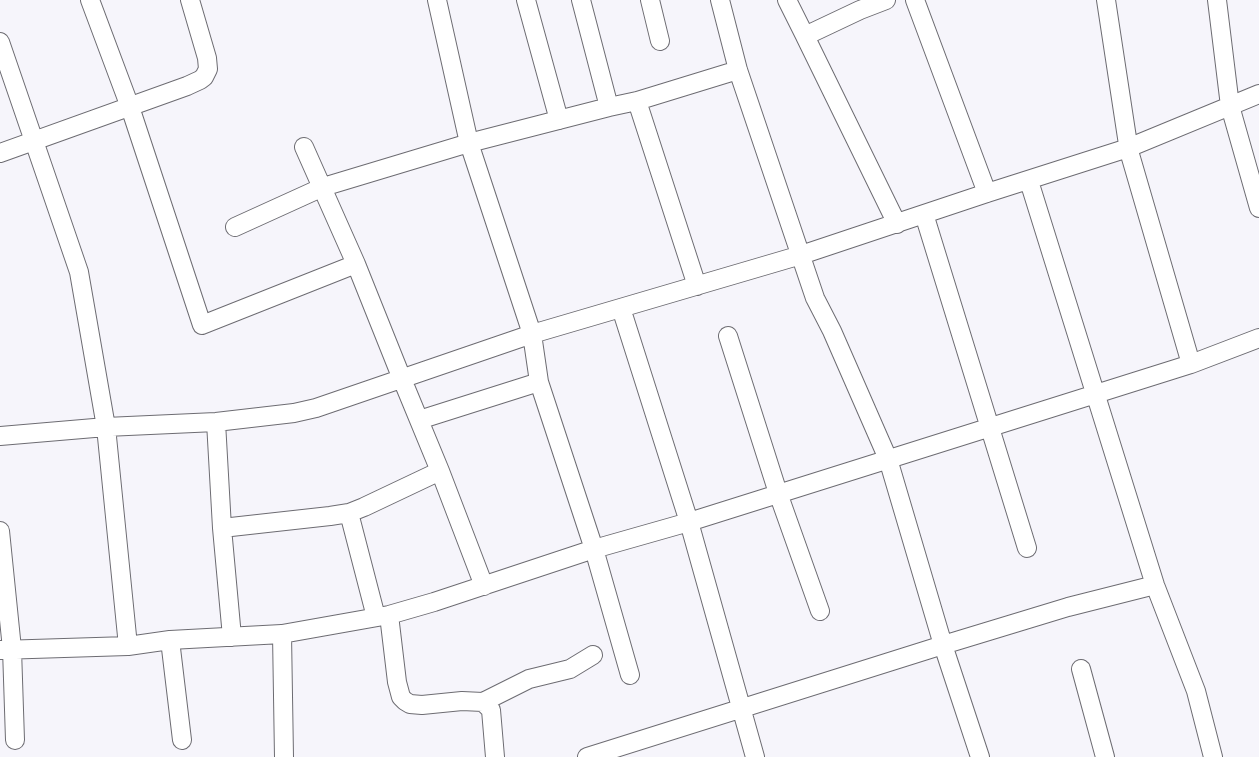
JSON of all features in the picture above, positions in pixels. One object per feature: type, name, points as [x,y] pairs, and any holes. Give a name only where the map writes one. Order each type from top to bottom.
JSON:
[{"type":"street","points":[[90,0],[130,107],[202,325],[356,264]]},
{"type":"street","points":[[437,0],[469,143],[532,334],[539,382],[594,549],[630,676]]},
{"type":"street","points":[[526,0],[559,120]]},
{"type":"street","points":[[581,0],[609,107]]},
{"type":"street","points":[[650,0],[660,41]]},
{"type":"street","points":[[720,0],[738,70],[816,298],[888,459],[977,756]]},
{"type":"street","points":[[787,0],[896,224]]},
{"type":"street","points":[[805,36],[859,5],[886,0]]},
{"type":"street","points":[[915,0],[987,193]]},
{"type":"street","points":[[1106,0],[1128,148],[1191,364]]},
{"type":"street","points":[[1217,0],[1230,106],[1259,208]]},
{"type":"street","points":[[0,153],[130,107],[200,80],[208,69],[195,1]]},
{"type":"street","points":[[0,42],[79,272],[106,427],[128,646]]},
{"type":"street","points":[[235,227],[323,187],[469,143],[609,107],[637,102],[738,70]]},
{"type":"street","points":[[0,436],[106,427],[216,422],[294,413],[316,408],[532,334],[801,255],[987,193],[1029,181],[1128,148],[1259,94]]},
{"type":"street","points":[[637,102],[697,286]]},
{"type":"street","points":[[304,147],[356,264],[440,471],[484,586]]},
{"type":"street","points":[[1029,181],[1155,585],[1196,691],[1213,757]]},
{"type":"street","points":[[924,214],[1027,548]]},
{"type":"street","points":[[621,308],[689,522],[755,757]]},
{"type":"street","points":[[728,336],[778,493],[820,611]]},
{"type":"street","points":[[6,650],[128,646],[170,640],[282,634],[382,616],[484,586],[594,549],[689,522],[1191,364],[1259,338]]},
{"type":"street","points":[[419,420],[539,382]]},
{"type":"street","points":[[216,422],[222,528],[232,637]]},
{"type":"street","points":[[222,528],[348,513],[440,471]]},
{"type":"street","points":[[348,513],[382,616],[399,692],[405,701],[410,704],[422,705],[462,701],[483,702],[529,679],[570,669],[593,655]]},
{"type":"street","points":[[0,531],[6,650],[14,740]]},
{"type":"street","points":[[587,757],[1068,607],[1155,585]]},
{"type":"street","points":[[282,634],[284,757]]},
{"type":"street","points":[[170,640],[182,740]]},
{"type":"street","points":[[1081,669],[1105,757]]},
{"type":"street","points":[[483,702],[491,710],[496,757]]}]
